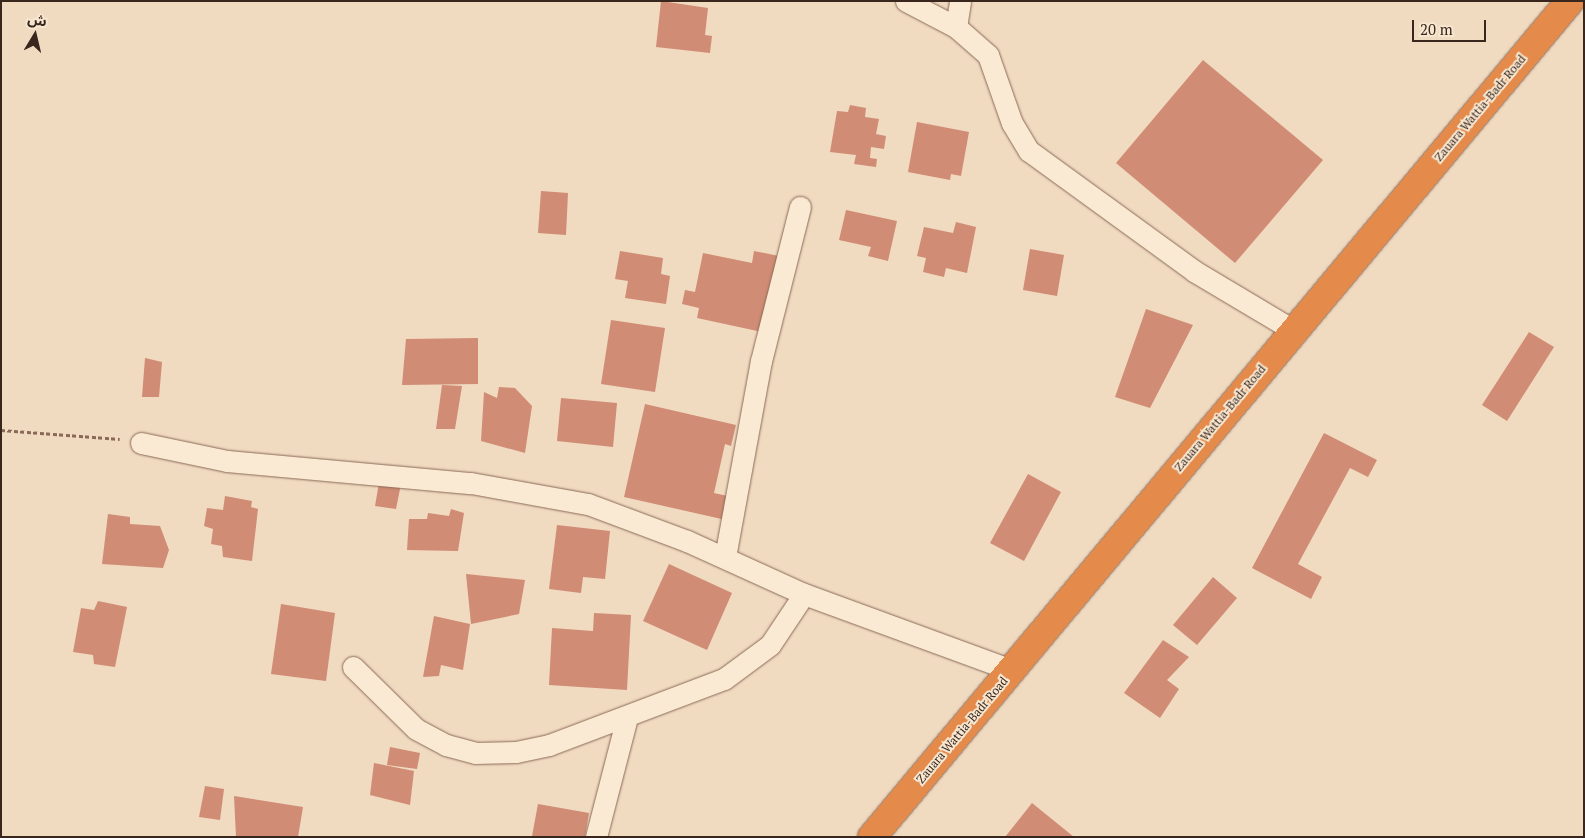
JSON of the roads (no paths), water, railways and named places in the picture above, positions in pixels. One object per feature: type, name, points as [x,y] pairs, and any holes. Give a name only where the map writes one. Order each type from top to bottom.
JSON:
[{"type":"highway","name":"Zauara Wattia-Badr Road","points":[[872,837],[1293,330],[1570,1]]},
{"type":"street","points":[[906,1],[956,27],[988,55],[1012,123],[1029,151],[1194,271],[1293,330]]},
{"type":"street","points":[[956,27],[960,1]]},
{"type":"street","points":[[724,557],[761,361],[800,207]]},
{"type":"street","points":[[140,443],[227,462],[530,490],[628,517],[724,557],[804,594],[1012,670]]},
{"type":"street","points":[[353,667],[416,729],[446,745],[475,753],[549,745],[628,717],[724,679],[751,664],[785,627],[804,594]]},
{"type":"street","points":[[596,837],[628,717]]}]
